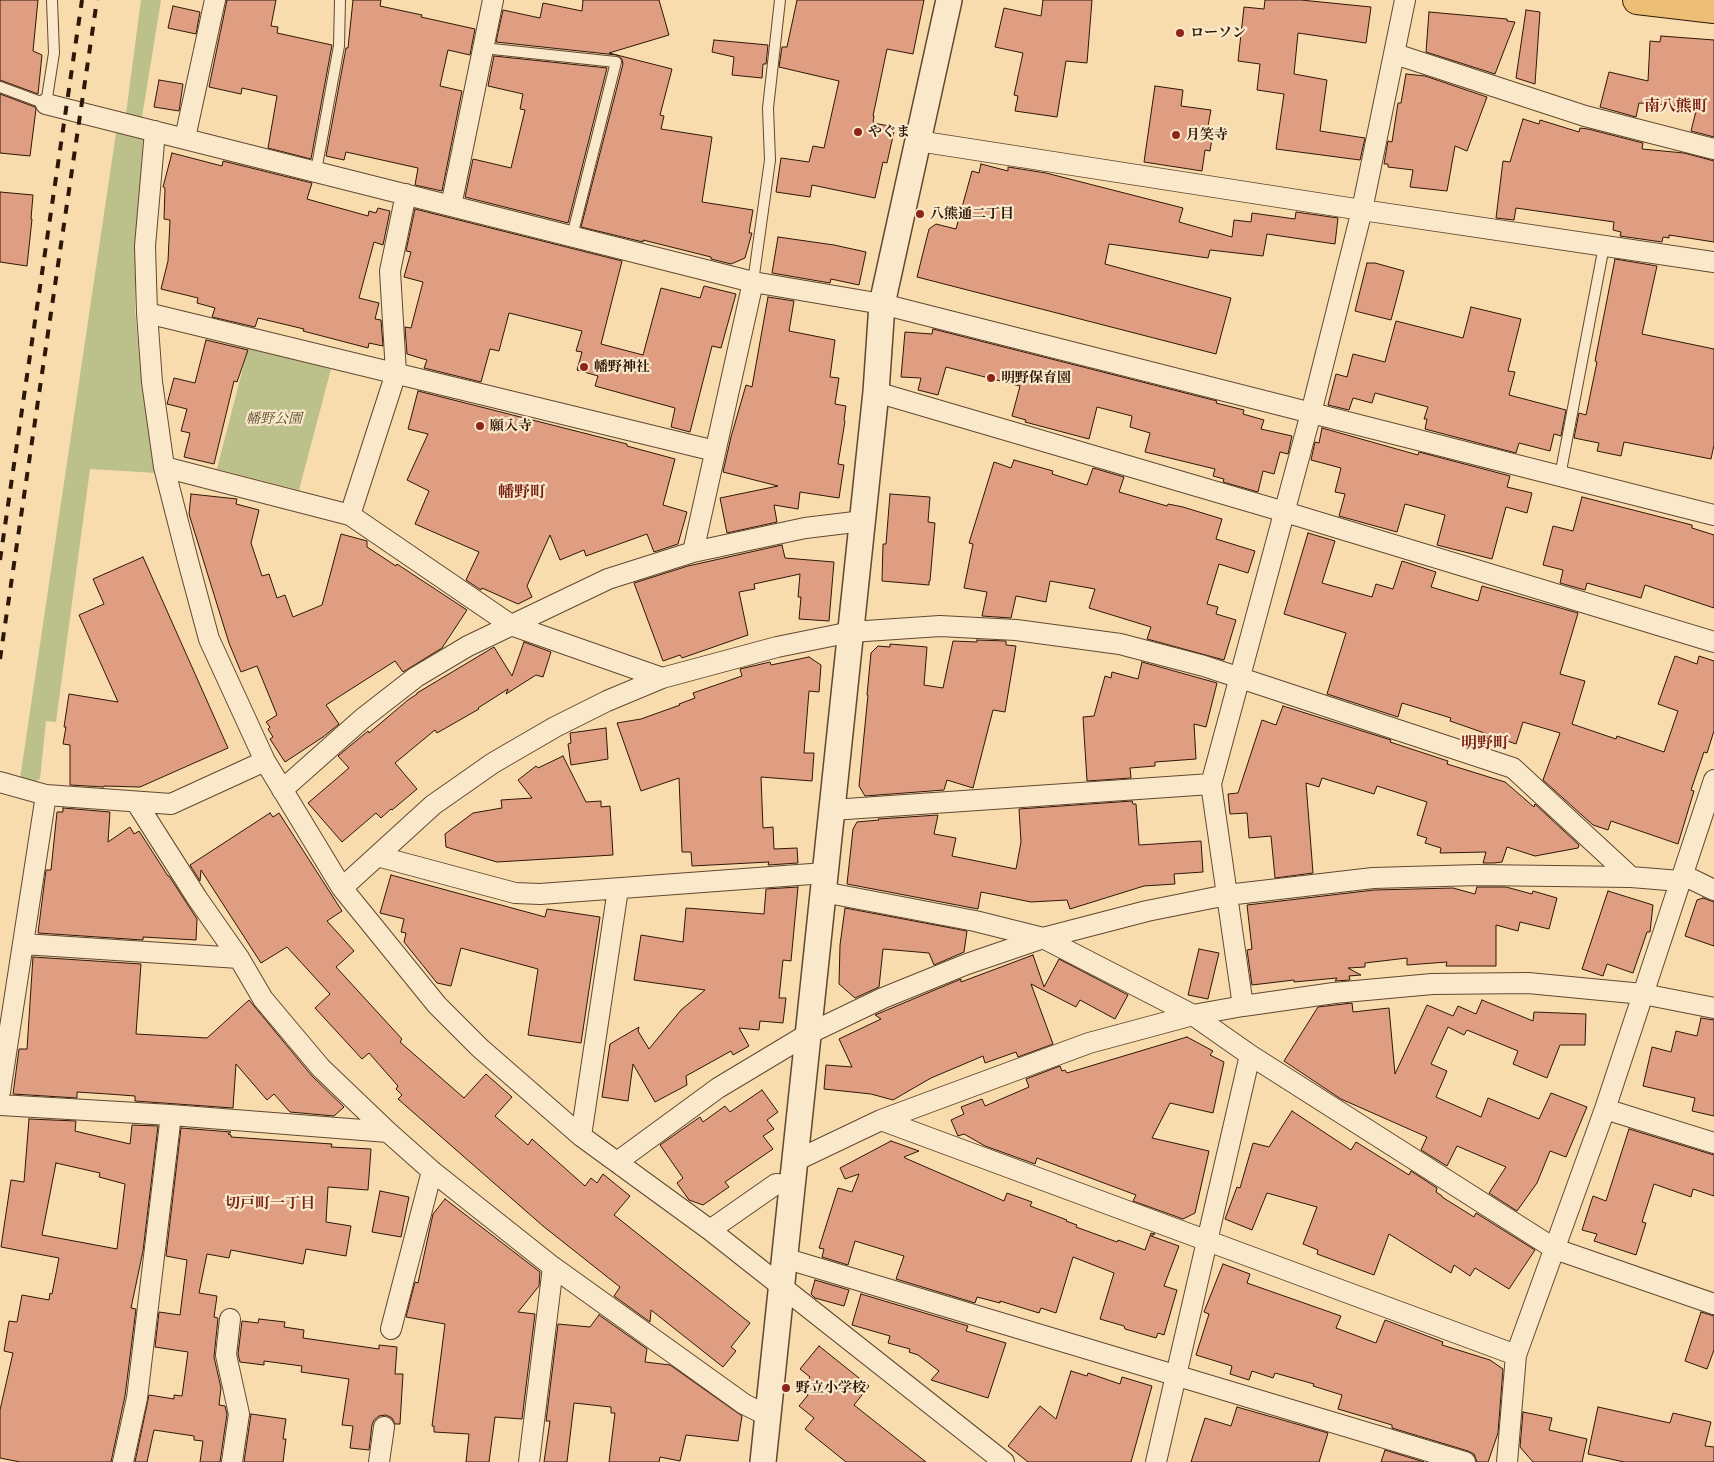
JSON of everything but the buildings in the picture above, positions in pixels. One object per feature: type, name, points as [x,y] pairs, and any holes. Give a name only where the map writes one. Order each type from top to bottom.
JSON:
[{"type":"main road","points":[[1637,0],[1714,9]]},
{"type":"street","points":[[185,138],[216,0]]},
{"type":"street","points":[[451,206],[493,0]]},
{"type":"street","points":[[763,1462],[863,521],[876,392],[882,304],[949,0]]},
{"type":"street","points":[[1242,1006],[1211,784],[1285,512],[1362,210],[1405,0]]},
{"type":"street","points":[[1395,54],[1585,116],[1714,149]]},
{"type":"street","points":[[46,104],[753,282],[882,304],[1714,515]]},
{"type":"street","points":[[155,131],[146,246],[147,313],[152,382],[164,467],[209,639],[265,760],[342,888],[437,1005],[480,1048],[581,1136],[710,1230],[1004,1462]]},
{"type":"street","points":[[918,141],[1714,262]]},
{"type":"street","points":[[350,515],[396,373],[390,271],[406,194]]},
{"type":"street","points":[[693,552],[753,282]]},
{"type":"street","points":[[147,313],[715,451]]},
{"type":"street","points":[[876,392],[1285,512],[1714,642]]},
{"type":"street","points":[[164,467],[350,515],[511,624],[662,678]]},
{"type":"street","points":[[282,790],[362,719],[416,677],[468,646],[511,624],[608,579],[693,552],[805,528],[863,521]]},
{"type":"street","points":[[342,888],[433,805],[493,763],[555,727],[606,701],[662,678],[777,647],[851,632],[940,626],[1016,630],[1120,644],[1204,666],[1513,768],[1631,877]]},
{"type":"street","points":[[0,782],[46,795],[171,804],[265,760]]},
{"type":"street","points":[[1507,1462],[1516,1354],[1605,1109],[1714,780]]},
{"type":"street","points":[[832,810],[1211,784]]},
{"type":"street","points":[[0,1092],[46,795]]},
{"type":"street","points":[[136,802],[197,898],[239,958],[264,1000],[321,1068],[432,1171],[553,1267],[744,1404],[768,1416]]},
{"type":"street","points":[[377,856],[515,893],[540,894],[618,889],[824,882],[1043,938],[1193,1015],[1250,1054],[1554,1249],[1714,1304]]},
{"type":"street","points":[[617,1162],[718,1088],[808,1034],[883,998],[958,967],[1043,938],[1147,911],[1227,895],[1373,878],[1478,875],[1681,878],[1714,890]]},
{"type":"street","points":[[581,1136],[618,889]]},
{"type":"street","points":[[23,944],[239,958]]},
{"type":"street","points":[[795,1161],[882,1120],[1089,1043],[1193,1015],[1242,1006],[1334,993],[1432,984],[1528,983],[1643,994],[1714,1008]]},
{"type":"street","points":[[1156,1462],[1250,1054]]},
{"type":"street","points":[[0,1104],[388,1132]]},
{"type":"street","points":[[1605,1109],[1714,1143]]},
{"type":"street","points":[[123,1462],[137,1398],[171,1115]]},
{"type":"street","points":[[882,1120],[1516,1354]]},
{"type":"street","points":[[391,1329],[432,1171]]},
{"type":"street","points":[[710,1230],[776,1184],[792,1185]]},
{"type":"street","points":[[784,1258],[1465,1462]]},
{"type":"street","points":[[529,1462],[553,1267]]},
{"type":"street","points":[[230,1319],[226,1355],[239,1414],[232,1462]]},
{"type":"street","points":[[378,1462],[384,1427]]},
{"type":"lane","points":[[0,87],[46,104],[54,53],[52,0]]},
{"type":"lane","points":[[316,171],[339,46],[340,0]]},
{"type":"lane","points":[[753,282],[770,160],[768,108],[780,0]]},
{"type":"lane","points":[[483,48],[616,62],[572,236]]},
{"type":"lane","points":[[1560,476],[1604,246]]},
{"type":"green space","points":[[141,0],[161,0],[142,117],[126,114]]},
{"type":"green space","points":[[116,133],[143,139],[136,232],[135,309],[142,389],[156,473],[90,469],[56,722],[46,721],[40,779],[31,783],[20,779]]},
{"type":"green space","name":"幡野公園","points":[[248,348],[331,369],[299,490],[217,469]]},
{"type":"railway","points":[[0,560],[82,0]]},
{"type":"railway","points":[[0,659],[97,0]]},
{"type":"place","name":"ローソン","points":[[1180,33]]},
{"type":"place","name":"やぐま","points":[[858,132]]},
{"type":"place","name":"月笑寺","points":[[1176,135]]},
{"type":"place","name":"八熊通二丁目","points":[[920,214]]},
{"type":"place","name":"幡野神社","points":[[584,367]]},
{"type":"place","name":"明野保育園","points":[[991,378]]},
{"type":"place","name":"願入寺","points":[[480,426]]},
{"type":"place","name":"野立小学校","points":[[786,1388]]},
{"type":"district","name":"南八熊町","points":[[1676,106]]},
{"type":"district","name":"幡野町","points":[[522,492]]},
{"type":"district","name":"明野町","points":[[1485,743]]},
{"type":"district","name":"切戸町一丁目","points":[[270,1204]]}]
